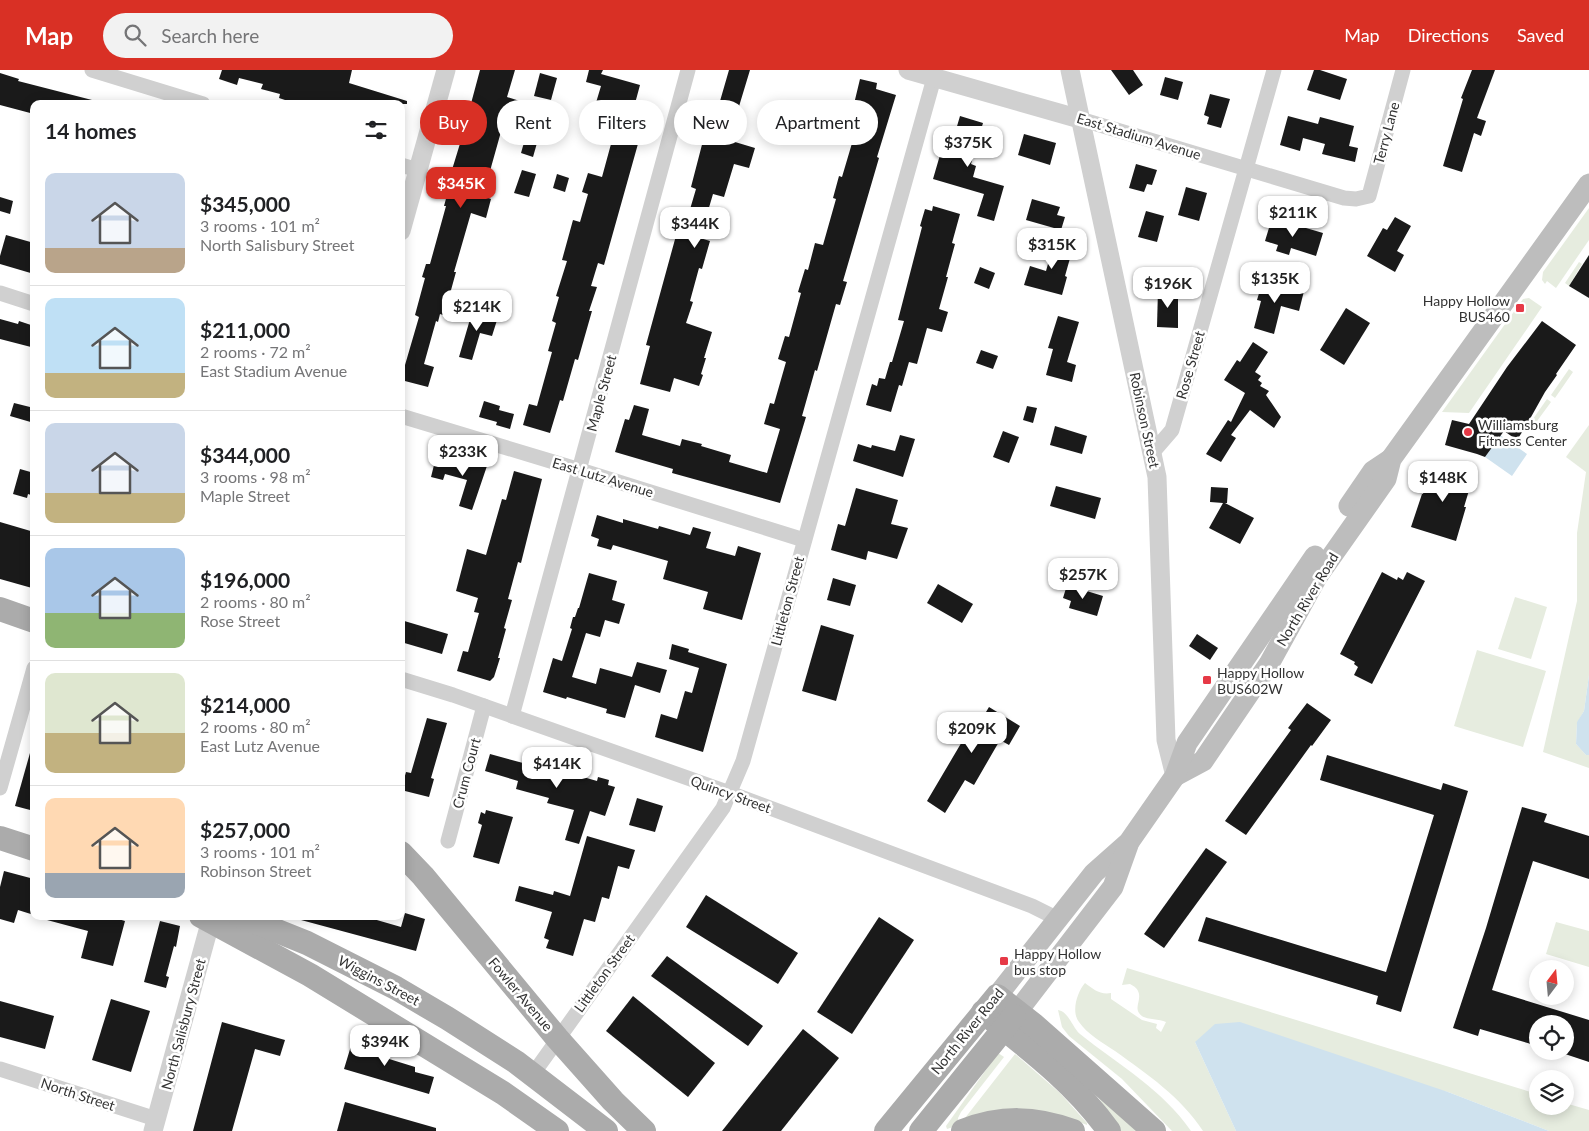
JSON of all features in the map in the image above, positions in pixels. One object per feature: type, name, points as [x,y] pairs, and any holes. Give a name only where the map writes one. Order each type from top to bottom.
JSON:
[{"type":"main road","name":"North River Road","points":[[886,1131],[1094,873],[1129,842],[1175,776],[1203,761],[1269,664],[1317,577],[1386,479],[1391,459],[1589,184]]},
{"type":"main road","points":[[0,609],[30,620]]},
{"type":"main road","points":[[0,838],[30,848]]},
{"type":"main road","name":"North River Road","points":[[921,1131],[1011,1020],[1113,888],[1129,842]]},
{"type":"main road","name":"Fowler Avenue","points":[[405,857],[423,876],[557,1038],[613,1101],[644,1131]]},
{"type":"main road","points":[[212,920],[310,976],[503,1093],[557,1131]]},
{"type":"main road","name":"Wiggins Street","points":[[250,920],[307,943],[396,988],[454,1022],[533,1074],[606,1131]]},
{"type":"main road","points":[[990,1004],[1154,1131]]},
{"type":"main road","points":[[1011,1020],[1096,1113],[1109,1131]]},
{"type":"main road","points":[[963,1131],[999,1121],[1029,1120],[1052,1124],[1073,1131]]},
{"type":"street","points":[[92,70],[190,100]]},
{"type":"street","points":[[405,203],[410,167],[446,70]]},
{"type":"street","name":"Maple Street","points":[[512,716],[688,70]]},
{"type":"street","name":"East Stadium Avenue","points":[[908,70],[1344,198],[1356,199],[1369,196]]},
{"type":"street","name":"Robinson Street","points":[[1070,70],[1157,477],[1166,740],[1175,776]]},
{"type":"street","name":"Rose Street","points":[[1153,452],[1172,430],[1274,70]]},
{"type":"street","name":"Terry Lane","points":[[1369,196],[1403,70]]},
{"type":"street","name":"Littleton Street","points":[[533,1074],[723,808],[743,761],[934,78]]},
{"type":"street","points":[[0,293],[30,303]]},
{"type":"street","name":"East Lutz Avenue","points":[[405,417],[804,540]]},
{"type":"street","name":"Quincy Street","points":[[405,680],[484,706],[730,793],[1032,906],[1058,919]]},
{"type":"street","points":[[0,788],[30,682]]},
{"type":"street","name":"Crum Court","points":[[448,841],[484,706]]},
{"type":"street","name":"North Salisbury Street","points":[[154,1125],[207,920]]},
{"type":"street","name":"North Street","points":[[0,1069],[154,1125]]},
{"type":"shaded area","points":[[1589,208],[1589,240],[1556,288],[1547,281],[1545,284],[1542,280],[1543,272]]},
{"type":"shaded area","points":[[1579,262],[1582,264],[1569,286],[1565,283]]},
{"type":"shaded area","points":[[1529,298],[1542,307],[1469,413],[1442,412],[1523,299]]},
{"type":"shaded area","points":[[1569,369],[1573,372],[1555,398],[1551,395]]},
{"type":"shaded area","points":[[1547,399],[1551,402],[1532,428],[1528,426]]},
{"type":"shaded area","points":[[1589,425],[1589,675],[1584,711],[1577,723],[1576,744],[1586,755],[1589,755],[1589,768],[1543,752],[1577,601],[1577,533],[1586,472],[1566,457]]},
{"type":"shaded area","points":[[1515,597],[1547,607],[1531,659],[1498,649]]},
{"type":"shaded area","points":[[1477,650],[1546,671],[1523,747],[1454,726]]},
{"type":"shaded area","points":[[1556,922],[1589,931],[1589,967],[1574,962],[1574,960],[1566,960],[1546,954]]},
{"type":"shaded area","points":[[1127,968],[1529,1092],[1529,1115],[1574,1115],[1574,1106],[1589,1110],[1589,1131],[1549,1131],[1448,1092],[1195,1042],[1236,1131],[1203,1131],[1184,1107],[1163,1087],[1091,1034],[1082,1026],[1077,1018],[1075,1013],[1076,1002],[1085,983],[1100,992],[1111,993],[1111,999],[1142,1020],[1157,1024],[1156,1028],[1161,1032],[1166,1022],[1141,1016],[1138,1010],[1138,991],[1130,984],[1122,985]]},
{"type":"shaded area","points":[[1058,1010],[1068,1017],[1080,1034],[1154,1090],[1180,1116],[1191,1131],[1172,1131],[1122,1079],[1069,1036],[1062,1027]]},
{"type":"shaded area","points":[[998,1053],[1004,1057],[961,1112],[958,1118],[959,1125],[947,1129],[946,1126]]},
{"type":"shaded area","points":[[1015,1054],[1060,1093],[1087,1125],[1072,1119],[965,1118]]},
{"type":"shaded area","points":[[1101,1095],[1141,1131],[1119,1131],[1099,1098]]},
{"type":"water","points":[[1500,435],[1527,454],[1512,476],[1485,457]]},
{"type":"water","points":[[1589,675],[1589,755],[1586,755],[1576,744],[1577,722],[1584,711]]},
{"type":"water","points":[[1240,1022],[1448,1092],[1549,1131],[1236,1131],[1195,1042],[1215,1024]]},
{"type":"building","points":[[222,70],[352,70],[349,83],[404,100],[285,100],[279,98],[280,94],[261,89],[263,84],[239,78],[237,85],[219,79]]},
{"type":"building","points":[[480,70],[515,70],[507,97],[517,100],[497,100],[497,145],[483,196],[491,199],[486,218],[471,213],[454,272],[456,272],[446,316],[440,314],[438,322],[436,321],[424,364],[434,367],[428,387],[405,381],[405,365],[419,317],[415,315],[425,278],[422,277],[426,264],[430,264],[446,206],[444,206],[453,173],[451,173],[460,145],[487,145],[487,100],[472,100]]},
{"type":"building","points":[[589,70],[603,70],[601,74],[640,85],[636,100],[597,100],[601,86],[586,82]]},
{"type":"building","points":[[729,70],[750,70],[741,100],[720,100]]},
{"type":"building","points":[[1111,70],[1133,70],[1143,85],[1129,95]]},
{"type":"building","points":[[1314,70],[1320,70],[1347,79],[1340,100],[1307,90]]},
{"type":"building","points":[[1472,70],[1495,70],[1477,118],[1486,121],[1481,136],[1474,133],[1462,172],[1443,166],[1463,99],[1461,98]]},
{"type":"building","points":[[0,73],[19,79],[18,81],[92,100],[30,100],[30,113],[0,105]]},
{"type":"building","points":[[540,73],[557,78],[551,100],[534,96]]},
{"type":"building","points":[[1165,77],[1183,82],[1178,100],[1160,95]]},
{"type":"building","points":[[860,79],[877,83],[876,89],[896,95],[843,281],[847,282],[840,305],[836,304],[817,371],[815,370],[802,416],[806,417],[780,503],[672,473],[673,469],[615,452],[625,419],[629,420],[634,405],[649,409],[642,435],[680,446],[682,439],[702,444],[701,446],[731,455],[729,462],[767,473],[780,429],[764,424],[770,403],[774,404],[786,362],[778,359],[785,336],[789,337],[801,293],[798,292],[805,269],[808,270],[815,243],[823,245],[836,199],[833,198],[839,176],[842,177],[851,145],[878,145],[878,100],[855,100]]},
{"type":"building","points":[[1210,94],[1230,99],[1221,128],[1207,124],[1209,117],[1204,115]]},
{"type":"building","points":[[960,116],[983,123],[971,164],[976,166],[973,177],[1004,186],[994,221],[977,216],[984,194],[933,179],[940,155],[948,157]]},
{"type":"building","points":[[1288,116],[1318,124],[1320,117],[1354,126],[1349,146],[1358,148],[1355,162],[1322,154],[1325,144],[1303,138],[1300,151],[1280,145]]},
{"type":"building","points":[[1024,134],[1056,143],[1050,165],[1018,155]]},
{"type":"building","points":[[523,145],[536,145],[533,157],[521,153]]},
{"type":"building","points":[[611,145],[638,145],[604,265],[598,263],[591,286],[597,287],[589,311],[592,311],[578,360],[575,359],[563,401],[560,400],[550,433],[523,425],[529,404],[537,406],[552,352],[548,351],[556,323],[552,321],[559,297],[556,296],[567,261],[562,260],[573,220],[580,222],[588,194],[582,192],[588,173],[602,177]]},
{"type":"building","points":[[702,145],[745,145],[755,148],[749,168],[734,164],[724,197],[713,194],[700,238],[710,241],[702,269],[699,268],[690,301],[693,302],[686,323],[712,332],[704,358],[706,358],[701,374],[703,375],[699,386],[674,378],[670,392],[640,384],[650,346],[646,345],[677,232],[683,233],[696,189],[691,187]]},
{"type":"building","points":[[1136,164],[1157,170],[1152,185],[1147,184],[1144,192],[1129,188]]},
{"type":"building","points":[[522,170],[536,174],[529,197],[514,193]]},
{"type":"building","points":[[557,174],[569,178],[565,192],[553,188]]},
{"type":"building","points":[[1186,187],[1207,193],[1199,221],[1178,215]]},
{"type":"building","points":[[0,197],[13,201],[10,214],[0,211]]},
{"type":"building","points":[[1032,199],[1060,207],[1057,215],[1065,217],[1061,230],[1026,220]]},
{"type":"building","points":[[933,206],[960,214],[952,243],[955,244],[946,277],[948,277],[939,309],[948,312],[942,332],[927,328],[917,364],[909,362],[902,386],[899,385],[891,412],[866,405],[872,384],[877,386],[879,378],[885,379],[890,362],[892,362],[904,321],[898,320],[922,227],[920,226],[925,209],[932,211]]},
{"type":"building","points":[[1146,211],[1164,216],[1157,242],[1138,237]]},
{"type":"building","points":[[1395,217],[1411,226],[1397,251],[1404,255],[1395,272],[1367,256],[1383,228],[1387,230]]},
{"type":"building","points":[[1272,218],[1323,233],[1316,256],[1291,248],[1289,255],[1276,251],[1278,245],[1265,241]]},
{"type":"building","points":[[6,235],[30,242],[30,273],[0,264],[0,256]]},
{"type":"building","points":[[1055,239],[1074,244],[1062,295],[1024,285],[1030,266],[1046,271]]},
{"type":"building","points":[[1589,255],[1589,298],[1569,286]]},
{"type":"building","points":[[980,267],[995,273],[989,289],[974,283]]},
{"type":"building","points":[[1263,280],[1304,291],[1299,311],[1281,306],[1274,334],[1254,328],[1261,301],[1257,300]]},
{"type":"building","points":[[1158,289],[1178,290],[1178,328],[1157,327]]},
{"type":"building","points":[[1346,308],[1370,323],[1344,365],[1320,350]]},
{"type":"building","points":[[473,309],[498,317],[492,336],[480,333],[472,360],[459,357]]},
{"type":"building","points":[[1058,316],[1079,322],[1067,362],[1076,365],[1072,382],[1046,375],[1053,349],[1048,348]]},
{"type":"building","points":[[0,319],[18,324],[19,321],[30,325],[30,347],[0,339]]},
{"type":"building","points":[[1542,321],[1576,345],[1556,374],[1517,440],[1504,431],[1485,457],[1445,445],[1452,420],[1469,424],[1507,367]]},
{"type":"building","points":[[1253,342],[1268,352],[1255,372],[1261,376],[1258,380],[1262,383],[1260,386],[1269,391],[1266,395],[1281,417],[1274,428],[1250,410],[1231,435],[1236,438],[1221,462],[1206,454],[1228,420],[1231,422],[1245,393],[1224,380],[1237,360],[1240,362]]},
{"type":"building","points":[[981,350],[998,356],[993,369],[976,363]]},
{"type":"building","points":[[484,401],[500,406],[499,410],[514,414],[510,429],[496,425],[497,422],[479,417]]},
{"type":"building","points":[[14,403],[30,407],[30,422],[10,416]]},
{"type":"building","points":[[1027,406],[1037,408],[1033,423],[1023,420]]},
{"type":"building","points":[[1055,426],[1087,436],[1082,454],[1050,445]]},
{"type":"building","points":[[1003,431],[1019,437],[1009,463],[993,457]]},
{"type":"building","points":[[900,435],[915,439],[903,477],[853,461],[858,444],[871,448],[872,445],[895,451]]},
{"type":"building","points":[[466,456],[488,463],[472,510],[459,506],[467,480],[445,474],[443,480],[431,477],[436,457],[464,464]]},
{"type":"building","points":[[1431,465],[1473,477],[1456,541],[1411,527]]},
{"type":"building","points":[[20,469],[30,472],[30,495],[28,494],[27,498],[13,494]]},
{"type":"building","points":[[514,471],[542,479],[521,563],[518,562],[508,599],[512,600],[504,628],[506,629],[498,658],[500,658],[494,677],[490,681],[457,671],[463,651],[468,652],[479,613],[474,612],[478,598],[456,591],[467,549],[486,555],[502,499],[506,500]]},
{"type":"building","points":[[1056,486],[1101,498],[1095,519],[1050,506]]},
{"type":"building","points":[[1211,487],[1228,488],[1227,503],[1225,503],[1254,518],[1240,544],[1209,528],[1223,503],[1210,502]]},
{"type":"building","points":[[856,488],[898,500],[891,524],[908,528],[897,559],[868,551],[866,560],[831,550],[838,524],[845,526]]},
{"type":"building","points":[[597,515],[623,523],[623,519],[658,529],[659,526],[690,535],[693,527],[711,532],[706,548],[735,556],[738,546],[761,553],[742,620],[703,609],[708,592],[663,579],[668,561],[613,545],[611,550],[597,546],[599,539],[591,536]]},
{"type":"building","points":[[0,522],[30,531],[30,587],[0,579]]},
{"type":"building","points":[[1382,572],[1397,580],[1398,577],[1403,580],[1407,572],[1425,581],[1372,684],[1354,675],[1358,667],[1354,664],[1355,662],[1340,654]]},
{"type":"building","points":[[589,573],[617,581],[612,600],[625,604],[619,624],[605,620],[600,637],[586,633],[572,677],[596,684],[600,668],[632,677],[637,662],[667,670],[660,693],[635,685],[625,718],[606,713],[607,709],[543,692],[553,658],[562,661],[572,629],[570,628],[573,617],[575,617],[579,608]]},
{"type":"building","points":[[833,578],[856,585],[850,606],[827,600]]},
{"type":"building","points":[[938,584],[973,604],[962,623],[927,603]]},
{"type":"building","points":[[1067,585],[1103,596],[1097,616],[1069,608],[1071,601],[1063,598]]},
{"type":"building","points":[[405,621],[448,634],[442,654],[405,643]]},
{"type":"building","points":[[821,625],[854,635],[836,701],[802,691]]},
{"type":"building","points":[[1197,634],[1218,648],[1210,660],[1189,646]]},
{"type":"building","points":[[672,644],[689,649],[688,652],[727,664],[703,752],[655,737],[661,714],[677,719],[685,691],[692,693],[699,668],[669,659]]},
{"type":"building","points":[[1307,703],[1331,720],[1246,835],[1225,821],[1291,730],[1288,728]]},
{"type":"building","points":[[989,707],[1020,726],[1009,745],[1000,740],[974,785],[965,780],[945,813],[927,801],[963,740],[960,737],[964,731],[958,727],[966,714],[980,722]]},
{"type":"building","points":[[427,718],[447,723],[431,778],[434,779],[429,797],[405,791],[406,772],[411,773]]},
{"type":"building","points":[[30,753],[30,810],[15,806]]},
{"type":"building","points":[[490,754],[523,763],[525,756],[546,762],[545,766],[597,781],[598,777],[609,780],[608,785],[615,787],[605,816],[590,811],[579,844],[565,840],[574,810],[547,803],[549,798],[516,789],[518,781],[485,771]]},
{"type":"building","points":[[1327,755],[1441,790],[1443,783],[1468,791],[1401,1012],[1376,1004],[1378,996],[1198,941],[1206,917],[1386,972],[1434,815],[1320,780]]},
{"type":"building","points":[[637,798],[663,806],[655,832],[629,825]]},
{"type":"building","points":[[1522,807],[1547,814],[1544,822],[1589,836],[1589,879],[1533,861],[1492,990],[1529,1001],[1529,1005],[1540,1005],[1573,1015],[1529,1015],[1529,1043],[1480,1029],[1478,1036],[1453,1028],[1486,928]]},
{"type":"building","points":[[486,810],[513,817],[499,864],[473,857],[482,825],[478,823],[481,812],[485,814]]},
{"type":"building","points":[[587,836],[635,850],[629,869],[618,866],[609,899],[602,897],[595,922],[584,919],[573,956],[546,948],[549,940],[544,938],[552,912],[515,901],[519,886],[553,895],[554,891],[570,896]]},
{"type":"building","points":[[1206,848],[1227,862],[1164,948],[1144,934]]},
{"type":"building","points":[[4,871],[30,878],[30,914],[18,910],[14,923],[0,919],[0,887]]},
{"type":"building","points":[[706,895],[798,953],[778,984],[686,927]]},
{"type":"building","points":[[405,913],[425,919],[416,951],[301,920],[377,920],[401,927],[403,920],[405,920]]},
{"type":"building","points":[[879,917],[914,940],[852,1034],[817,1012]]},
{"type":"building","points":[[47,920],[125,921],[113,966],[81,958],[88,931]]},
{"type":"building","points":[[160,921],[180,926],[176,947],[174,946],[166,976],[169,977],[166,988],[144,982]]},
{"type":"building","points":[[667,956],[763,1026],[748,1046],[651,976]]},
{"type":"building","points":[[633,996],[715,1063],[688,1097],[606,1031]]},
{"type":"building","points":[[111,999],[150,1011],[131,1072],[92,1060]]},
{"type":"building","points":[[0,1001],[54,1016],[45,1049],[0,1037]]},
{"type":"building","points":[[1574,1015],[1589,1020],[1589,1062],[1574,1057]]},
{"type":"building","points":[[222,1022],[285,1040],[280,1056],[255,1049],[232,1131],[193,1131]]},
{"type":"building","points":[[803,1029],[839,1058],[781,1131],[722,1131]]},
{"type":"building","points":[[354,1036],[368,1040],[367,1043],[376,1045],[375,1048],[387,1051],[386,1058],[415,1067],[415,1072],[434,1077],[429,1094],[344,1069]]},
{"type":"building","points":[[345,1102],[436,1128],[436,1131],[337,1131]]},
{"type":"place","name":"Happy Hollow BUS460","points":[[1520,308]]},
{"type":"place","name":"Williamsburg Fitness Center","points":[[1468,432]]},
{"type":"place","name":"Happy Hollow BUS602W","points":[[1207,680]]},
{"type":"place","name":"Happy Hollow bus stop","points":[[1004,961]]}]
